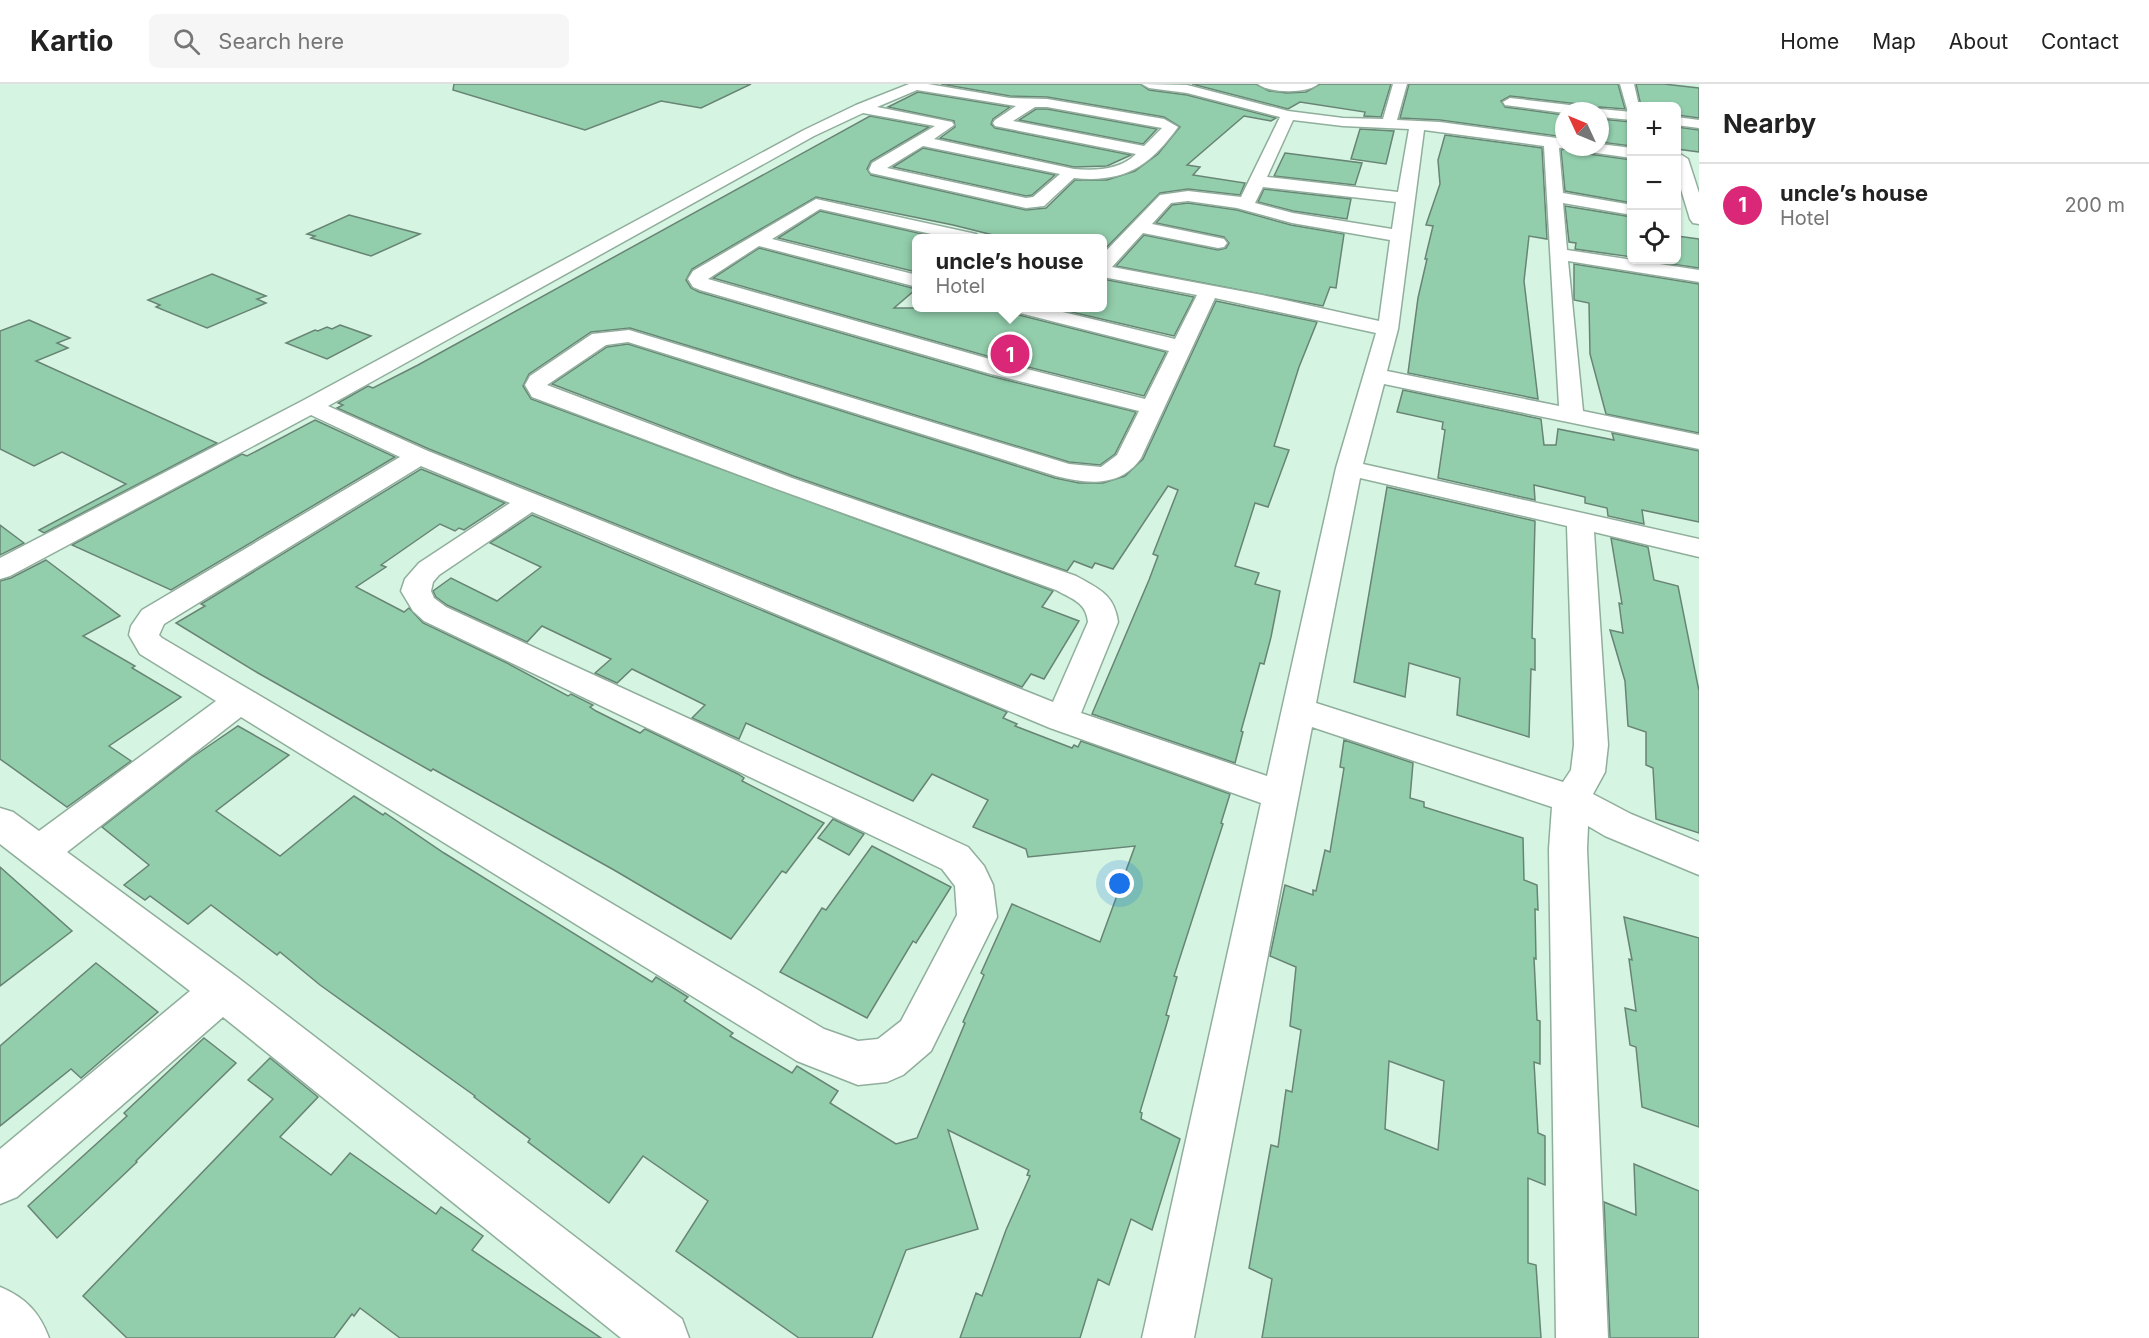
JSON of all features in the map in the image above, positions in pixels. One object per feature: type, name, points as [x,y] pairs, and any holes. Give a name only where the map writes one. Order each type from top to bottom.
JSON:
[{"type":"street","points":[[1149,84],[1190,87],[1288,115],[1342,122],[1440,126],[1555,114]]},
{"type":"street","points":[[1265,84],[1300,88],[1311,84]]},
{"type":"street","points":[[1168,1338],[1349,468],[1388,329],[1405,198],[1400,84]]},
{"type":"street","points":[[1508,119],[1509,84]]},
{"type":"street","points":[[1627,84],[1631,102]]},
{"type":"street","points":[[0,570],[310,406],[809,134],[861,108],[918,85],[1010,102],[1059,105],[1164,123],[1171,127],[1145,151],[1135,164],[1120,171],[1090,175],[1070,173],[1065,170],[922,141]]},
{"type":"street","points":[[1031,103],[1000,123],[1145,151]]},
{"type":"street","points":[[861,108],[943,123],[947,126],[878,166],[877,170],[1026,203],[1038,202],[1070,173]]},
{"type":"street","points":[[1609,113],[1627,115]]},
{"type":"street","points":[[1238,204],[1248,201],[1288,115]]},
{"type":"street","points":[[1508,119],[1555,142]]},
{"type":"street","points":[[1681,122],[1699,124]]},
{"type":"street","points":[[1609,150],[1627,152]]},
{"type":"street","points":[[1557,156],[1555,197],[1558,254],[1572,416]]},
{"type":"street","points":[[1681,159],[1699,161]]},
{"type":"street","points":[[1681,168],[1699,219],[1681,217]]},
{"type":"street","points":[[1257,181],[1405,198]]},
{"type":"street","points":[[1107,261],[1166,199],[1175,196],[1195,196],[1238,204],[1292,219],[1400,236]]},
{"type":"street","points":[[1555,197],[1627,209]]},
{"type":"street","points":[[953,234],[824,204],[809,207],[700,275],[698,279],[700,283],[999,369],[1151,407]]},
{"type":"street","points":[[1139,227],[1218,243]]},
{"type":"street","points":[[756,240],[912,280]]},
{"type":"street","points":[[1558,254],[1699,276]]},
{"type":"street","points":[[1107,272],[1262,301],[1388,329]]},
{"type":"street","points":[[1062,719],[1103,621],[1101,607],[1088,595],[1065,583],[783,483],[540,392],[536,385],[538,381],[600,339],[628,336],[1065,471],[1087,475],[1106,475],[1121,468],[1128,458],[1208,292]]},
{"type":"street","points":[[1039,312],[1180,347]]},
{"type":"street","points":[[1375,375],[1699,442]]},
{"type":"street","points":[[310,406],[419,456],[1062,719],[1281,795]]},
{"type":"street","points":[[419,456],[153,618],[146,626],[144,635],[151,646],[812,1046],[858,1063],[887,1060],[916,1036],[977,917],[978,895],[969,873],[955,858],[435,615],[423,604],[416,591],[419,579],[429,569],[530,501]]},
{"type":"street","points":[[1349,468],[1699,548]]},
{"type":"street","points":[[1580,521],[1591,745],[1588,772],[1571,799],[1568,849],[1582,1338]]},
{"type":"street","points":[[38,853],[239,701]]},
{"type":"street","points":[[1299,710],[1571,799],[1618,825],[1699,859]]},
{"type":"street","points":[[0,823],[222,991],[663,1338]]},
{"type":"street","points":[[0,1180],[222,991]]},
{"type":"street","points":[[0,1313],[23,1338]]},
{"type":"building","points":[[454,84],[751,84],[701,108],[661,101],[585,130],[453,90]]},
{"type":"building","points":[[941,84],[1140,84],[1149,90],[1187,95],[1276,118],[1271,121],[1244,116],[1187,165],[1200,167],[1193,175],[1245,183],[1240,195],[1188,189],[1160,193],[1107,247],[1107,234],[989,234],[816,197],[692,269],[686,280],[691,288],[699,292],[990,376],[1136,412],[1115,454],[1100,465],[1069,462],[630,328],[591,332],[529,374],[523,386],[531,399],[1053,591],[1042,607],[1079,621],[1044,679],[1031,674],[1022,687],[429,449],[337,408],[343,405],[338,403],[368,386],[373,388],[418,365],[870,116],[929,127],[871,161],[867,169],[871,175],[1026,210],[1046,208],[1075,180],[1107,180],[1135,171],[1158,154],[1180,127],[1164,117],[1047,97],[1010,96]]},
{"type":"building","points":[[1192,84],[1256,84],[1269,91],[1287,93],[1306,92],[1320,84],[1391,84],[1381,117],[1364,116],[1365,112],[1300,102],[1288,109]]},
{"type":"building","points":[[1409,84],[1618,84],[1625,109],[1609,108],[1609,102],[1561,102],[1510,96],[1501,101],[1505,107],[1555,114],[1555,136],[1440,120],[1400,118]]},
{"type":"building","points":[[1636,84],[1699,88],[1699,118],[1681,116],[1681,102],[1640,102]]},
{"type":"building","points":[[918,92],[1010,107],[993,119],[991,124],[995,128],[1131,155],[1107,166],[1074,167],[940,138],[955,127],[954,121],[888,107]]},
{"type":"building","points":[[1036,109],[1157,129],[1143,144],[1019,120]]},
{"type":"building","points":[[1609,120],[1627,122],[1627,145],[1609,143]]},
{"type":"building","points":[[1681,128],[1699,130],[1699,152],[1681,150]]},
{"type":"building","points":[[1360,129],[1394,131],[1386,164],[1351,159]]},
{"type":"building","points":[[1445,135],[1542,148],[1547,239],[1529,236],[1524,281],[1538,399],[1408,373],[1418,298],[1433,226],[1426,225],[1440,184],[1438,160]]},
{"type":"building","points":[[923,148],[1055,175],[1032,195],[1026,196],[893,167]]},
{"type":"building","points":[[1285,153],[1362,163],[1355,185],[1274,176]]},
{"type":"building","points":[[1562,156],[1603,156],[1627,159],[1627,202],[1565,191]]},
{"type":"building","points":[[1264,189],[1351,199],[1347,219],[1293,211],[1258,202]]},
{"type":"building","points":[[1188,203],[1237,210],[1291,225],[1344,234],[1336,288],[1330,287],[1323,306],[1116,266],[1144,235],[1218,250],[1226,248],[1229,243],[1224,237],[1156,223],[1172,205]]},
{"type":"building","points":[[1565,206],[1627,216],[1627,256],[1575,249],[1576,243],[1569,242]]},
{"type":"building","points":[[820,211],[923,234],[912,234],[912,271],[778,238]]},
{"type":"building","points":[[349,215],[420,234],[371,256],[311,238],[315,236],[307,234]]},
{"type":"building","points":[[1681,237],[1699,239],[1699,268],[1672,264],[1681,264]]},
{"type":"building","points":[[759,248],[912,288],[912,292],[894,308],[912,308],[912,312],[1014,312],[1166,352],[1144,396],[1008,362],[713,278]]},
{"type":"building","points":[[1574,264],[1699,284],[1699,433],[1606,414],[1590,354],[1589,303],[1574,300]]},
{"type":"building","points":[[212,274],[266,296],[257,299],[266,303],[207,328],[156,307],[160,305],[148,300]]},
{"type":"building","points":[[1107,280],[1194,297],[1174,336],[1071,312],[1107,312]]},
{"type":"building","points":[[1216,301],[1317,322],[1299,367],[1274,446],[1289,450],[1268,507],[1255,503],[1235,566],[1259,573],[1255,584],[1280,591],[1264,664],[1260,663],[1241,731],[1243,732],[1235,763],[1092,714],[1149,580],[1158,556],[1153,554],[1178,490],[1168,486],[1113,569],[1095,563],[1092,568],[1074,561],[1067,571],[793,476],[552,384],[607,347],[628,344],[1055,478],[1079,483],[1103,483],[1125,476],[1143,459]]},
{"type":"building","points":[[29,320],[70,338],[57,343],[68,348],[36,361],[217,443],[44,533],[39,530],[126,484],[62,452],[34,466],[0,449],[0,331]]},
{"type":"building","points":[[340,325],[371,336],[327,359],[286,343],[315,330],[327,327],[332,329]]},
{"type":"building","points":[[1403,390],[1541,419],[1544,445],[1556,445],[1558,429],[1614,440],[1612,433],[1699,451],[1699,522],[1642,510],[1644,524],[1608,516],[1607,508],[1585,503],[1585,497],[1534,485],[1535,500],[1438,478],[1445,430],[1442,429],[1443,422],[1397,412]]},
{"type":"building","points":[[315,420],[395,457],[171,590],[72,545],[242,454],[247,456]]},
{"type":"building","points":[[421,469],[505,503],[464,530],[459,528],[455,531],[440,524],[381,565],[386,567],[356,587],[404,612],[409,608],[423,623],[507,663],[568,696],[571,694],[593,705],[590,707],[596,711],[640,733],[645,729],[738,774],[744,778],[742,781],[824,823],[786,873],[782,871],[731,939],[614,870],[433,769],[431,771],[258,673],[176,623],[205,606],[201,604]]},
{"type":"building","points":[[1387,487],[1535,521],[1532,638],[1535,639],[1535,670],[1531,669],[1529,737],[1457,715],[1460,678],[1409,663],[1405,697],[1354,682]]},
{"type":"building","points":[[532,515],[1007,712],[1003,718],[1017,724],[1015,726],[1072,748],[1074,745],[1078,747],[1081,741],[1230,794],[1221,823],[1223,824],[1174,976],[1177,977],[1166,1015],[1169,1016],[1140,1112],[1142,1113],[1141,1119],[1180,1139],[1152,1230],[1131,1219],[1109,1285],[1098,1279],[1080,1338],[960,1338],[976,1293],[982,1296],[1006,1230],[1030,1176],[1027,1175],[1029,1170],[948,1130],[978,1229],[906,1250],[872,1338],[799,1338],[676,1251],[708,1201],[643,1156],[609,1203],[528,1142],[530,1139],[475,1096],[320,985],[280,952],[277,955],[211,905],[188,924],[150,896],[145,900],[124,885],[149,865],[102,827],[191,758],[238,726],[289,755],[216,811],[280,856],[354,796],[383,815],[385,813],[444,853],[652,982],[656,977],[688,997],[684,1001],[733,1033],[730,1036],[792,1073],[797,1066],[838,1091],[830,1103],[896,1144],[917,1138],[984,975],[981,973],[1012,904],[1100,942],[1135,846],[1028,857],[1026,849],[973,827],[988,800],[932,774],[913,801],[746,723],[739,739],[692,718],[705,705],[632,669],[617,683],[595,673],[611,659],[542,626],[527,642],[447,605],[436,597],[433,591],[451,578],[497,601],[541,567],[490,543]]},
{"type":"building","points":[[0,525],[24,543],[0,555]]},
{"type":"building","points":[[1611,538],[1648,547],[1654,580],[1678,586],[1699,691],[1699,833],[1656,819],[1653,768],[1646,765],[1646,732],[1628,726],[1625,681],[1610,630],[1623,633],[1619,603],[1622,604]]},
{"type":"building","points":[[46,560],[120,616],[83,636],[135,666],[132,668],[181,697],[109,746],[131,761],[67,807],[0,759],[0,581],[11,578]]},
{"type":"building","points":[[1344,740],[1413,763],[1410,798],[1424,802],[1424,807],[1523,838],[1524,880],[1537,885],[1538,910],[1535,909],[1536,959],[1534,958],[1537,1020],[1540,1021],[1540,1064],[1534,1062],[1538,1133],[1545,1136],[1545,1185],[1528,1178],[1528,1263],[1536,1265],[1541,1338],[1262,1338],[1272,1279],[1249,1268],[1271,1145],[1278,1147],[1286,1090],[1292,1092],[1301,1030],[1290,1026],[1296,967],[1270,956],[1285,885],[1313,895],[1313,890],[1316,891],[1325,850],[1330,852],[1344,768],[1340,767]],"holes":[[[1389,1061],[1444,1081],[1438,1150],[1385,1129]]]},
{"type":"building","points":[[833,819],[864,834],[849,855],[818,838]]},
{"type":"building","points":[[872,846],[951,887],[916,943],[913,941],[867,1018],[780,972],[822,908],[826,910]]},
{"type":"building","points":[[0,867],[72,931],[0,986]]},
{"type":"building","points":[[1624,917],[1699,938],[1699,1127],[1642,1107],[1636,1047],[1630,1045],[1625,1008],[1636,1011],[1629,959],[1632,960]]},
{"type":"building","points":[[96,963],[158,1012],[81,1078],[71,1069],[0,1126],[0,1046]]},
{"type":"building","points":[[204,1038],[236,1063],[57,1238],[28,1206],[127,1116],[124,1113]]},
{"type":"building","points":[[270,1058],[318,1097],[280,1137],[331,1175],[350,1153],[436,1214],[441,1207],[483,1236],[472,1250],[601,1338],[400,1338],[360,1308],[354,1316],[352,1314],[334,1338],[127,1338],[83,1296],[273,1099],[248,1080]]},
{"type":"building","points":[[1634,1164],[1699,1191],[1699,1338],[1610,1338],[1604,1202],[1636,1215]]},
{"type":"place","name":"uncle’s house","points":[[1010,354]]}]
